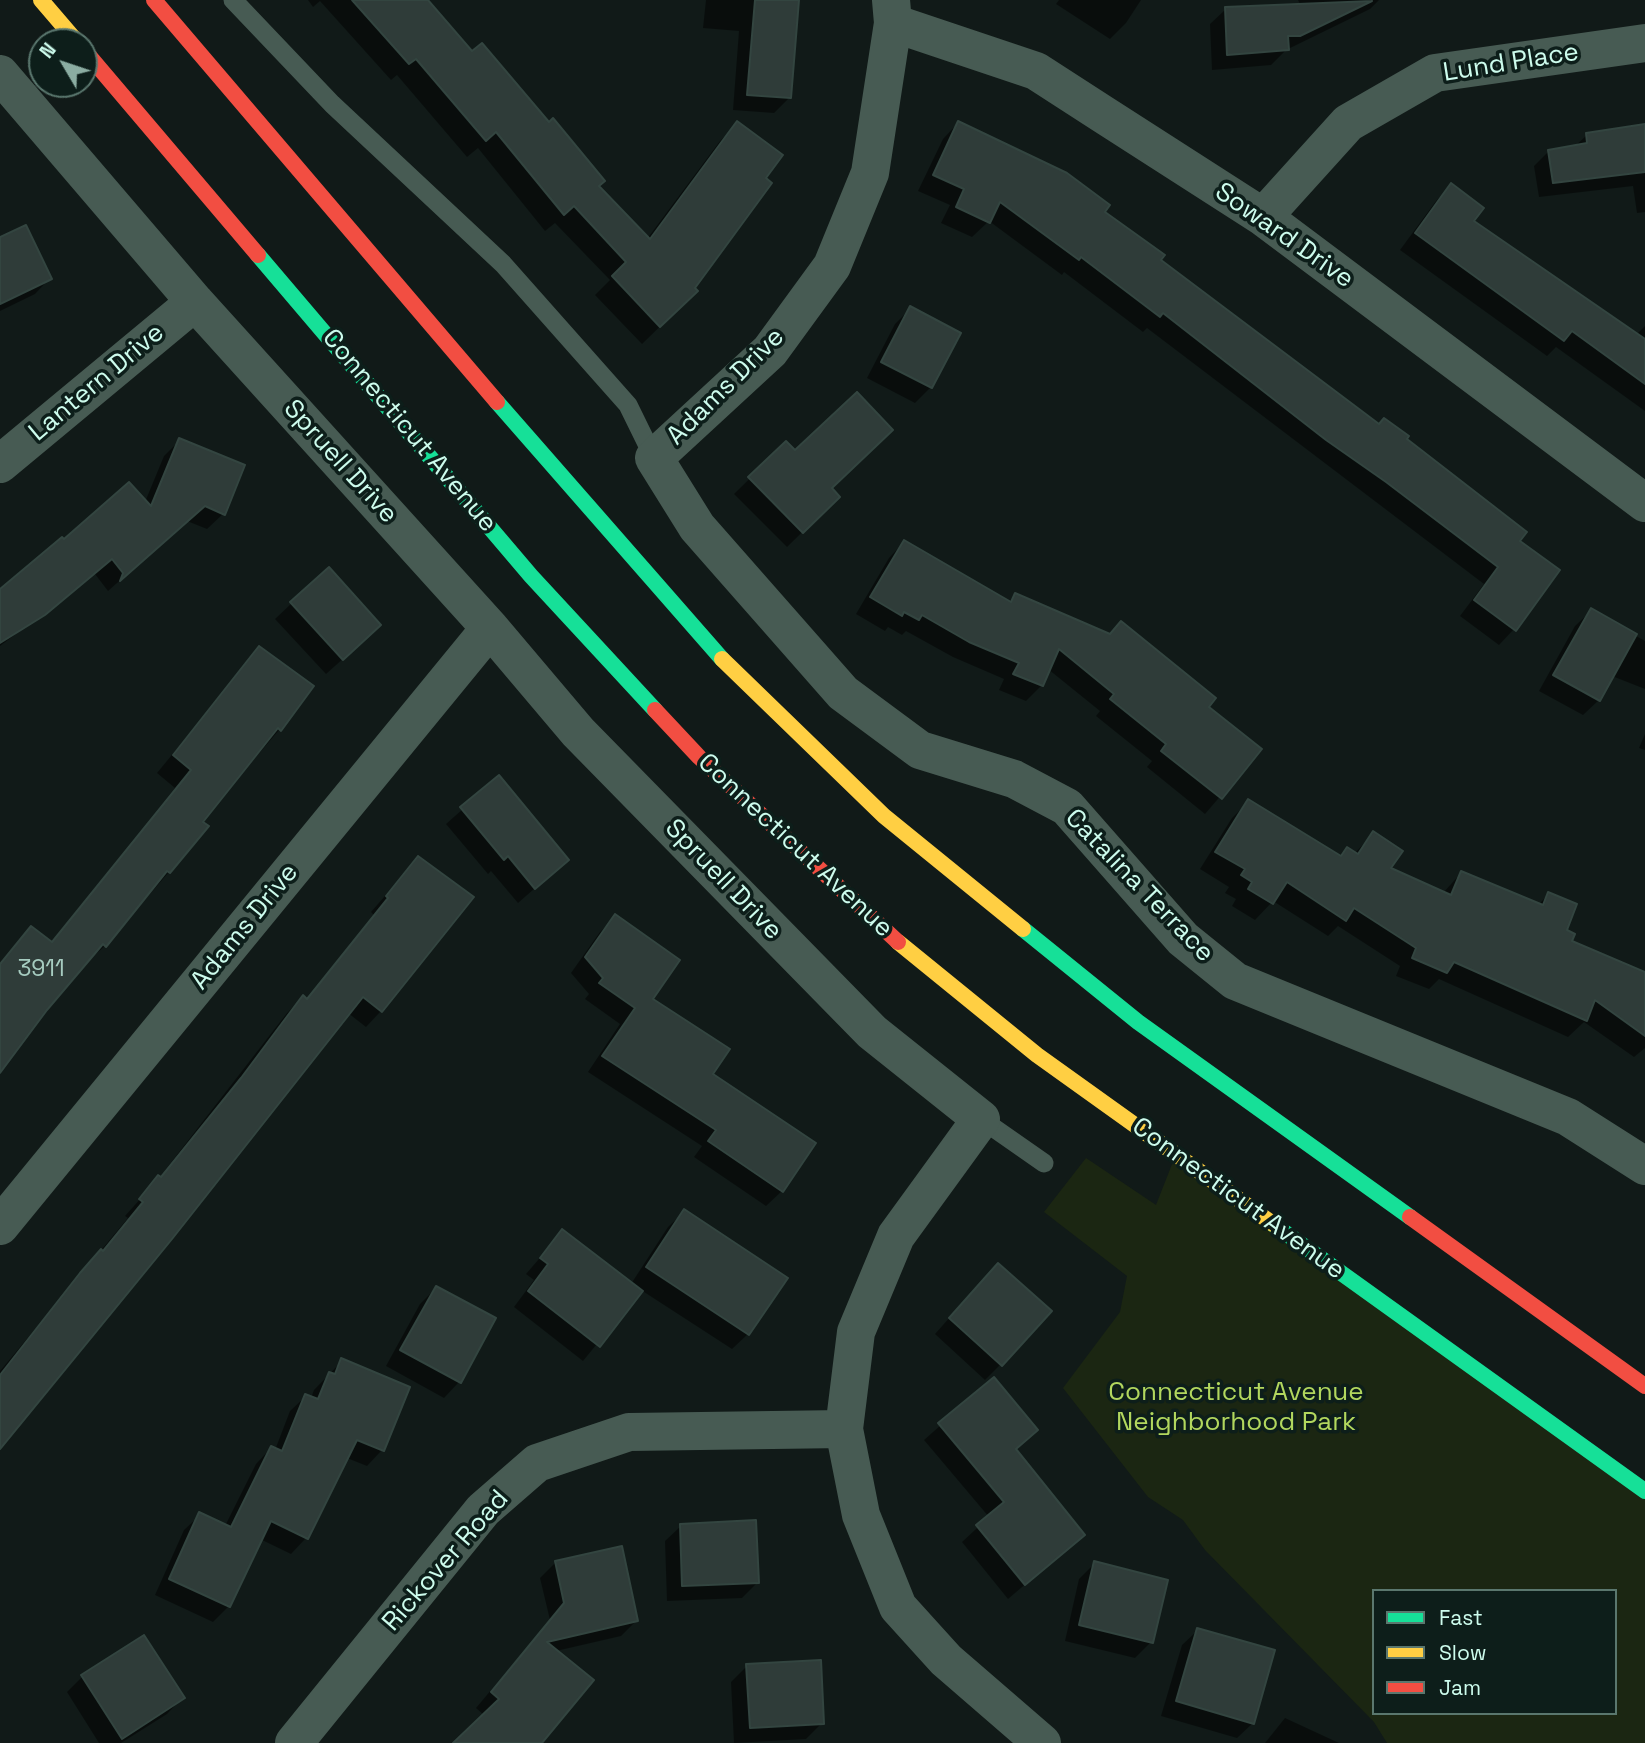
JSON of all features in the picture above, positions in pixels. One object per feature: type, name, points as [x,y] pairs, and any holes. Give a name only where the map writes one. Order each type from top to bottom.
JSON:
[{"type":"main road","points":[[41,0],[65,28]]},
{"type":"main road","points":[[155,0],[711,649],[884,816],[1138,1022],[1645,1386]]},
{"type":"main road","name":"Connecticut Avenue","points":[[98,66],[531,576],[699,757],[893,937],[1037,1055],[1645,1491]]},
{"type":"street","name":"Adams Drive","points":[[654,458],[770,351],[832,266],[870,173],[892,12]]},
{"type":"street","name":"Soward Drive","points":[[892,12],[1036,71],[1263,216],[1645,503]]},
{"type":"street","name":"Lund Place","points":[[1263,216],[1348,123],[1435,73],[1645,43]]},
{"type":"street","name":"Spruell Drive","points":[[0,74],[195,302],[490,628],[578,732],[872,1032],[981,1119]]},
{"type":"street","name":"Lantern Drive","points":[[0,464],[195,302]]},
{"type":"street","name":"Catalina Terrace","points":[[654,458],[697,527],[843,693],[920,750],[1014,779],[1067,807],[1183,939],[1235,981],[1568,1117],[1645,1166]]},
{"type":"street","name":"Adams Drive","points":[[0,1226],[490,628]]},
{"type":"street","points":[[981,1119],[896,1236],[856,1332],[844,1429],[861,1515],[898,1607],[946,1660],[1042,1743]]},
{"type":"street","name":"Rickover Road","points":[[294,1743],[483,1510],[537,1463],[629,1432],[844,1429]]},
{"type":"lane","points":[[233,0],[332,104],[503,264],[628,405],[654,458]]},
{"type":"lane","points":[[981,1119],[1044,1163]]},
{"type":"green space","name":"Connecticut Avenue Neighborhood Park","points":[[1176,1154],[1645,1491],[1645,1743],[1387,1743],[1374,1722],[1205,1550],[1183,1520],[1148,1497],[1063,1388],[1120,1312],[1127,1276],[1044,1212],[1086,1158],[1156,1205]]},
{"type":"building","points":[[352,0],[428,0],[472,51],[482,43],[549,122],[553,118],[605,181],[599,186],[650,239],[737,121],[783,155],[766,178],[772,183],[695,288],[698,291],[660,327],[612,276],[626,262],[574,206],[564,215],[496,132],[486,141],[416,59],[409,64]]},
{"type":"building","points":[[755,0],[799,0],[791,98],[747,95]]},
{"type":"building","points":[[1372,1],[1300,36],[1288,36],[1289,50],[1227,55],[1225,7]]},
{"type":"building","points":[[958,121],[1067,173],[1110,205],[1105,212],[1165,255],[1161,260],[1379,424],[1384,418],[1409,436],[1407,439],[1527,532],[1520,541],[1560,570],[1516,631],[1474,600],[1498,567],[1326,440],[1163,313],[1160,317],[1081,257],[1079,260],[1000,202],[990,223],[956,207],[964,189],[933,175]]},
{"type":"building","points":[[1645,124],[1645,172],[1553,183],[1548,150],[1587,143],[1586,133]]},
{"type":"building","points":[[1451,183],[1484,208],[1474,221],[1645,339],[1645,384],[1572,331],[1564,341],[1415,233]]},
{"type":"building","points":[[26,225],[52,279],[0,304],[0,237]]},
{"type":"building","points":[[910,306],[961,333],[932,388],[881,362]]},
{"type":"building","points":[[857,392],[893,430],[832,488],[840,497],[803,533],[748,477],[786,441],[795,450]]},
{"type":"building","points":[[179,438],[245,465],[225,515],[205,506],[120,581],[123,573],[112,559],[45,615],[0,643],[0,589],[62,537],[64,539],[129,482],[151,506]]},
{"type":"building","points":[[904,540],[1011,602],[1015,593],[1110,634],[1121,621],[1216,698],[1209,707],[1262,749],[1222,799],[1161,751],[1166,744],[1110,699],[1114,694],[1059,649],[1043,686],[1013,674],[1019,663],[969,642],[922,615],[919,620],[904,612],[902,616],[870,597]]},
{"type":"building","points":[[329,567],[381,625],[343,660],[290,602]]},
{"type":"building","points":[[1591,608],[1637,634],[1600,701],[1553,675]]},
{"type":"building","points":[[259,646],[314,686],[281,731],[278,728],[203,822],[209,826],[170,873],[167,871],[106,947],[103,944],[47,1010],[0,1073],[0,964],[31,926],[52,942],[191,770],[173,755]]},
{"type":"building","points":[[499,775],[569,860],[535,889],[508,856],[504,860],[460,807]]},
{"type":"building","points":[[1248,799],[1341,856],[1347,847],[1358,854],[1373,831],[1403,851],[1391,868],[1451,895],[1461,871],[1543,905],[1548,892],[1577,904],[1567,930],[1575,934],[1572,941],[1645,972],[1645,1036],[1595,1000],[1587,1021],[1454,962],[1447,973],[1412,958],[1416,948],[1354,908],[1346,921],[1287,882],[1273,904],[1248,889],[1252,882],[1241,875],[1245,869],[1215,852]]},
{"type":"building","points":[[418,856],[474,897],[382,1012],[363,997],[172,1239],[0,1449],[0,1375],[80,1273],[101,1249],[103,1251],[143,1202],[139,1199],[158,1175],[161,1177],[241,1078],[303,995],[307,999]]},
{"type":"building","points":[[615,914],[680,960],[653,999],[730,1049],[713,1074],[816,1143],[783,1192],[708,1141],[716,1130],[602,1056],[635,1008],[599,983],[603,978],[585,957]]},
{"type":"building","points":[[684,1209],[788,1278],[749,1335],[646,1267]]},
{"type":"building","points":[[562,1229],[643,1291],[600,1347],[528,1291],[548,1264],[540,1258]]},
{"type":"building","points":[[998,1263],[1052,1311],[1002,1366],[949,1318]]},
{"type":"building","points":[[436,1286],[496,1318],[461,1383],[400,1350]]},
{"type":"building","points":[[341,1358],[410,1387],[384,1451],[357,1440],[308,1539],[271,1521],[230,1607],[169,1579],[199,1512],[231,1527],[271,1446],[282,1451],[305,1394],[318,1399],[329,1372],[335,1374]]},
{"type":"building","points":[[994,1377],[1038,1430],[1016,1449],[1085,1535],[1025,1585],[976,1525],[1004,1502],[938,1423]]},
{"type":"building","points":[[756,1520],[759,1583],[682,1586],[680,1524]]},
{"type":"building","points":[[622,1546],[638,1621],[547,1642],[594,1680],[542,1743],[453,1743],[499,1699],[491,1692],[564,1603],[555,1561]]},
{"type":"building","points":[[1094,1561],[1168,1580],[1153,1643],[1079,1625]]},
{"type":"building","points":[[1197,1628],[1275,1650],[1254,1724],[1176,1701]]},
{"type":"building","points":[[144,1635],[185,1698],[122,1739],[81,1675]]},
{"type":"building","points":[[821,1660],[824,1724],[750,1728],[746,1664]]},
{"type":"traffic: fast","points":[[258,255],[531,576],[655,710]]},
{"type":"traffic: fast","points":[[497,402],[722,659]]},
{"type":"traffic: fast","points":[[1023,929],[1138,1022],[1410,1217]]},
{"type":"traffic: fast","points":[[1273,1224],[1645,1491]]},
{"type":"traffic: slow","points":[[41,0],[65,28]]},
{"type":"traffic: slow","points":[[722,659],[884,816],[1023,929]]},
{"type":"traffic: slow","points":[[898,942],[1037,1055],[1273,1224]]},
{"type":"traffic: jam","points":[[154,0],[497,402]]},
{"type":"traffic: jam","points":[[98,66],[258,255]]},
{"type":"traffic: jam","points":[[655,710],[699,757],[898,942]]},
{"type":"traffic: jam","points":[[1410,1217],[1645,1386]]}]
